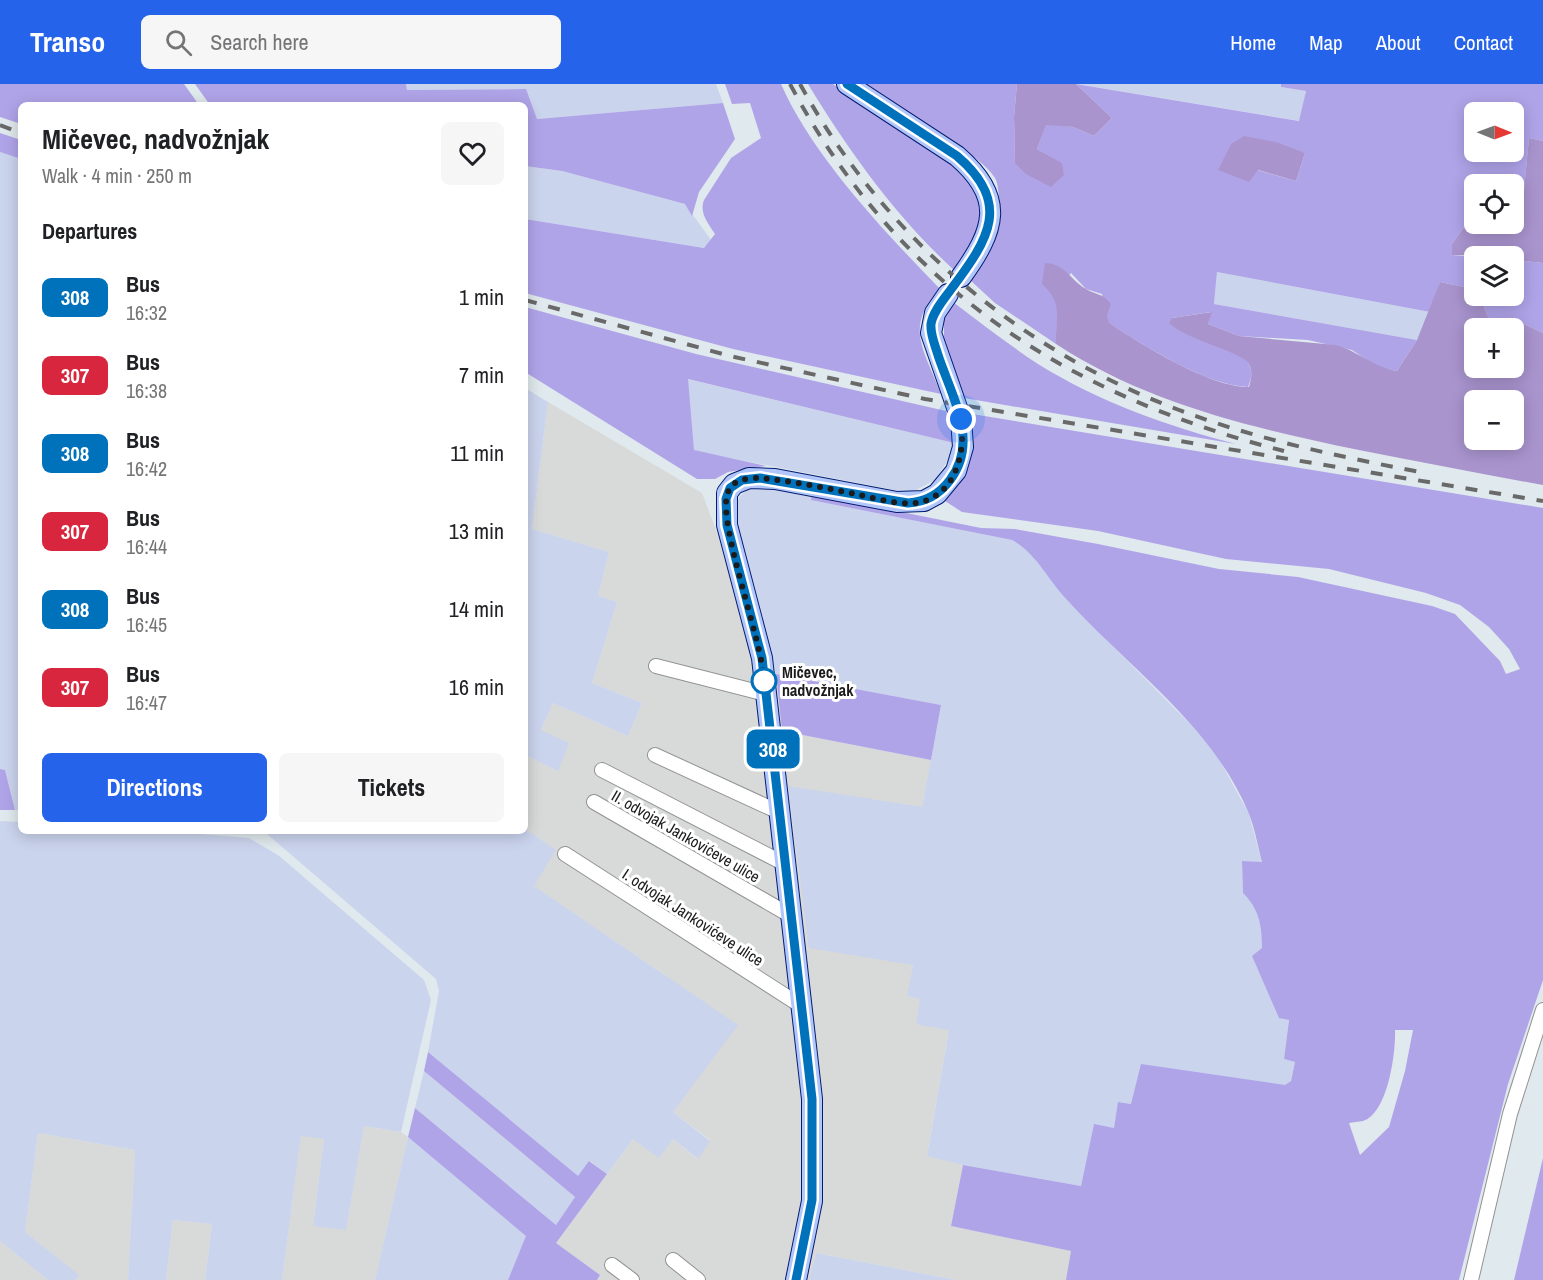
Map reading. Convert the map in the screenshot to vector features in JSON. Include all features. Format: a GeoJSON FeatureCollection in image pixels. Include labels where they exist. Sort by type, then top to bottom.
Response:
{"type":"FeatureCollection","features":[{"type":"Feature","properties":{"kind":"main road"},"geometry":{"type":"LineString","coordinates":[[847,84],[957,156],[971,168],[982,183],[990,206],[990,226],[981,249],[961,277]]}},
{"type":"Feature","properties":{"kind":"main road"},"geometry":{"type":"LineString","coordinates":[[796,1280],[812,1200],[812,1099],[762,658],[727,525],[726,499],[734,484],[742,480],[760,478],[897,502],[924,501],[944,487],[960,464],[963,447],[961,419],[931,333],[935,313],[948,294]]}},
{"type":"Feature","properties":{"kind":"street"},"geometry":{"type":"LineString","coordinates":[[656,666],[766,694]]}},
{"type":"Feature","properties":{"kind":"street"},"geometry":{"type":"LineString","coordinates":[[655,755],[781,813]]}},
{"type":"Feature","properties":{"kind":"street"},"geometry":{"type":"LineString","coordinates":[[602,770],[787,865]]}},
{"type":"Feature","properties":{"kind":"street","name":"II. odvojak Jankovićeve ulice"},"geometry":{"type":"LineString","coordinates":[[594,802],[793,917]]}},
{"type":"Feature","properties":{"kind":"street","name":"I. odvojak Jankovićeve ulice"},"geometry":{"type":"LineString","coordinates":[[565,854],[803,1007]]}},
{"type":"Feature","properties":{"kind":"street"},"geometry":{"type":"LineString","coordinates":[[1471,1280],[1510,1114],[1543,1010]]}},
{"type":"Feature","properties":{"kind":"street"},"geometry":{"type":"LineString","coordinates":[[673,1260],[698,1280]]}},
{"type":"Feature","properties":{"kind":"street"},"geometry":{"type":"LineString","coordinates":[[612,1265],[632,1280]]}},
{"type":"Feature","properties":{"kind":"shaded area"},"geometry":{"type":"Polygon","coordinates":[[[0,84],[184,84],[197,102],[18,102],[18,123],[0,117],[0,84]]]}},
{"type":"Feature","properties":{"kind":"shaded area"},"geometry":{"type":"Polygon","coordinates":[[[195,84],[406,84],[407,90],[526,89],[537,119],[723,103],[735,139],[699,192],[692,216],[685,204],[562,171],[528,166],[528,102],[208,102],[195,84]]]}},
{"type":"Feature","properties":{"kind":"shaded area"},"geometry":{"type":"Polygon","coordinates":[[[406,84],[716,84],[723,103],[537,119],[525,89],[407,90],[406,84]]]}},
{"type":"Feature","properties":{"kind":"shaded area"},"geometry":{"type":"Polygon","coordinates":[[[725,84],[781,84],[812,139],[831,166],[896,243],[940,289],[922,315],[920,328],[924,352],[941,394],[733,349],[528,294],[528,219],[704,248],[715,234],[703,214],[704,200],[731,158],[761,138],[750,103],[732,104],[725,84]]]}},
{"type":"Feature","properties":{"kind":"shaded area"},"geometry":{"type":"Polygon","coordinates":[[[808,84],[833,84],[858,103],[919,140],[963,171],[978,194],[982,224],[956,272],[913,229],[875,183],[840,135],[808,84]]]}},
{"type":"Feature","properties":{"kind":"shaded area"},"geometry":{"type":"Polygon","coordinates":[[[859,84],[1017,84],[1014,117],[1015,163],[1061,163],[1037,149],[1046,124],[1073,127],[1094,136],[1112,118],[1076,84],[1299,121],[1306,91],[1281,87],[1281,84],[1543,84],[1543,141],[1529,138],[1524,190],[1524,174],[1464,174],[1464,227],[1452,244],[1452,255],[1464,256],[1464,287],[1440,282],[1430,312],[1217,272],[1214,304],[1417,340],[1397,371],[1378,367],[1352,350],[1308,340],[1239,336],[1208,324],[1211,312],[1172,318],[1225,346],[1244,359],[1251,370],[1248,387],[1214,380],[1195,372],[1157,353],[1108,323],[1102,294],[1086,289],[1071,273],[1054,294],[1058,303],[1056,344],[995,303],[970,280],[990,251],[997,231],[1000,209],[995,178],[972,155],[859,84]],[[1305,153],[1257,170],[1296,181],[1305,153]]]}},
{"type":"Feature","properties":{"kind":"shaded area"},"geometry":{"type":"Polygon","coordinates":[[[1017,84],[1076,84],[1112,118],[1094,136],[1073,127],[1046,125],[1037,149],[1062,163],[1064,175],[1051,187],[1026,174],[1015,163],[1014,117],[1017,84]]]}},
{"type":"Feature","properties":{"kind":"shaded area"},"geometry":{"type":"Polygon","coordinates":[[[1077,84],[1281,84],[1281,87],[1306,91],[1300,121],[1077,84]]]}},
{"type":"Feature","properties":{"kind":"shaded area"},"geometry":{"type":"Polygon","coordinates":[[[0,133],[18,139],[18,158],[0,152],[0,133]]]}},
{"type":"Feature","properties":{"kind":"shaded area"},"geometry":{"type":"Polygon","coordinates":[[[1244,136],[1276,142],[1305,153],[1296,181],[1258,170],[1249,182],[1218,170],[1231,144],[1244,136]]]}},
{"type":"Feature","properties":{"kind":"shaded area"},"geometry":{"type":"Polygon","coordinates":[[[1529,138],[1543,141],[1543,263],[1524,261],[1524,246],[1464,246],[1464,255],[1452,255],[1452,244],[1464,227],[1464,234],[1524,234],[1524,189],[1529,138]]]}},
{"type":"Feature","properties":{"kind":"shaded area"},"geometry":{"type":"Polygon","coordinates":[[[0,152],[18,158],[18,810],[15,810],[5,770],[0,769],[0,152]]]}},
{"type":"Feature","properties":{"kind":"shaded area"},"geometry":{"type":"Polygon","coordinates":[[[528,166],[562,171],[685,204],[711,240],[704,248],[528,219],[528,166]]]}},
{"type":"Feature","properties":{"kind":"shaded area"},"geometry":{"type":"Polygon","coordinates":[[[1524,261],[1543,263],[1543,333],[1524,324],[1524,318],[1489,318],[1484,307],[1524,306],[1524,261]]]}},
{"type":"Feature","properties":{"kind":"shaded area"},"geometry":{"type":"Polygon","coordinates":[[[1045,263],[1058,266],[1081,285],[1108,300],[1111,304],[1107,315],[1109,323],[1157,353],[1196,373],[1233,385],[1249,387],[1251,370],[1244,359],[1188,335],[1169,323],[1172,318],[1212,312],[1208,324],[1239,336],[1336,345],[1380,366],[1397,371],[1417,340],[1440,282],[1464,287],[1464,306],[1484,306],[1489,318],[1464,318],[1464,378],[1524,378],[1524,324],[1543,333],[1543,485],[1280,433],[1164,398],[1091,365],[1056,344],[1057,311],[1049,291],[1042,284],[1045,263]]]}},
{"type":"Feature","properties":{"kind":"shaded area"},"geometry":{"type":"Polygon","coordinates":[[[1217,272],[1430,312],[1417,340],[1214,304],[1217,272]]]}},
{"type":"Feature","properties":{"kind":"shaded area"},"geometry":{"type":"Polygon","coordinates":[[[953,302],[1006,342],[1061,378],[1134,412],[1236,444],[964,398],[944,344],[944,317],[953,302]]]}},
{"type":"Feature","properties":{"kind":"shaded area"},"geometry":{"type":"Polygon","coordinates":[[[528,308],[696,354],[946,411],[954,443],[688,379],[694,450],[766,466],[728,472],[715,479],[697,479],[528,374],[528,308]]]}},
{"type":"Feature","properties":{"kind":"shaded area"},"geometry":{"type":"Polygon","coordinates":[[[687,379],[954,443],[952,454],[935,480],[914,491],[904,492],[694,451],[687,379]]]}},
{"type":"Feature","properties":{"kind":"shaded area"},"geometry":{"type":"Polygon","coordinates":[[[528,390],[548,402],[532,529],[609,552],[598,596],[617,602],[592,683],[642,703],[628,736],[553,703],[541,730],[569,743],[558,771],[528,756],[528,390]]]}},
{"type":"Feature","properties":{"kind":"shaded area"},"geometry":{"type":"Polygon","coordinates":[[[548,402],[702,493],[718,535],[735,532],[776,674],[782,731],[931,760],[922,807],[913,965],[908,996],[920,999],[949,1029],[927,1155],[963,1165],[951,1226],[1072,1251],[1066,1280],[956,1280],[816,1253],[809,1280],[597,1280],[600,1275],[556,1243],[633,1139],[673,1139],[697,1159],[710,1140],[673,1112],[678,1105],[668,977],[533,886],[555,850],[528,831],[528,756],[558,771],[541,730],[553,703],[628,736],[642,703],[592,683],[617,602],[598,596],[609,552],[532,529],[548,402]]]}},
{"type":"Feature","properties":{"kind":"shaded area"},"geometry":{"type":"Polygon","coordinates":[[[966,413],[1543,508],[1543,980],[1508,1084],[1459,1280],[1066,1280],[1071,1251],[951,1226],[963,1165],[1081,1186],[1094,1124],[1114,1128],[1118,1102],[1131,1104],[1141,1064],[1285,1085],[1291,1081],[1295,1062],[1284,1059],[1289,1020],[1279,1018],[1252,956],[1262,948],[1259,918],[1253,905],[1243,893],[1242,861],[1262,862],[1249,814],[1233,782],[1214,753],[1168,700],[1067,600],[1035,559],[1020,545],[1012,540],[811,500],[812,494],[981,528],[1015,529],[1219,569],[1298,577],[1432,606],[1455,614],[1500,661],[1506,674],[1520,669],[1509,649],[1489,627],[1460,605],[1426,593],[1329,569],[1226,559],[1098,531],[962,512],[945,501],[961,478],[969,460],[966,413]],[[1395,1030],[1389,1081],[1379,1106],[1372,1116],[1363,1121],[1349,1123],[1360,1155],[1389,1127],[1405,1071],[1413,1030],[1395,1030]]]}},
{"type":"Feature","properties":{"kind":"shaded area"},"geometry":{"type":"Polygon","coordinates":[[[758,487],[812,494],[812,500],[1012,540],[1027,548],[1066,599],[1193,727],[1219,759],[1249,814],[1262,863],[1242,861],[1243,893],[1256,906],[1262,929],[1262,948],[1289,1019],[1284,1059],[1295,1062],[1291,1081],[1286,1085],[1131,1104],[1119,1102],[1114,1128],[1094,1125],[1081,1186],[963,1165],[927,1156],[949,1030],[916,1024],[920,999],[907,996],[913,965],[809,948],[788,786],[922,807],[941,705],[776,674],[735,532],[735,507],[740,496],[748,489],[758,487]]]}},
{"type":"Feature","properties":{"kind":"shaded area"},"geometry":{"type":"Polygon","coordinates":[[[776,674],[941,705],[931,760],[782,731],[776,674]]]}},
{"type":"Feature","properties":{"kind":"shaded area"},"geometry":{"type":"Polygon","coordinates":[[[0,769],[5,770],[15,810],[0,810],[0,769]]]}},
{"type":"Feature","properties":{"kind":"shaded area"},"geometry":{"type":"Polygon","coordinates":[[[0,821],[18,822],[18,834],[200,834],[249,838],[278,855],[424,980],[431,1000],[401,1132],[364,1126],[346,1230],[313,1226],[324,1139],[301,1136],[282,1280],[205,1280],[212,1224],[173,1220],[166,1280],[128,1280],[135,1150],[38,1133],[25,1232],[79,1275],[75,1280],[48,1280],[0,1241],[0,821]]]}},
{"type":"Feature","properties":{"kind":"shaded area"},"geometry":{"type":"Polygon","coordinates":[[[528,831],[556,850],[534,886],[738,1025],[673,1112],[710,1141],[698,1159],[673,1139],[659,1158],[633,1139],[607,1174],[590,1161],[578,1177],[428,1052],[439,991],[436,979],[267,834],[528,834],[528,831]]]}},
{"type":"Feature","properties":{"kind":"shaded area"},"geometry":{"type":"Polygon","coordinates":[[[428,1052],[578,1176],[589,1161],[607,1174],[556,1243],[600,1275],[597,1280],[508,1280],[526,1236],[408,1137],[415,1108],[556,1225],[575,1197],[424,1071],[428,1052]]]}},
{"type":"Feature","properties":{"kind":"shaded area"},"geometry":{"type":"Polygon","coordinates":[[[424,1071],[575,1197],[556,1225],[415,1108],[424,1071]]]}},
{"type":"Feature","properties":{"kind":"shaded area"},"geometry":{"type":"Polygon","coordinates":[[[364,1126],[401,1132],[408,1137],[375,1280],[282,1280],[301,1135],[324,1139],[313,1225],[346,1229],[364,1126]]]}},
{"type":"Feature","properties":{"kind":"shaded area"},"geometry":{"type":"Polygon","coordinates":[[[38,1133],[135,1150],[128,1280],[75,1280],[78,1275],[25,1232],[38,1133]]]}},
{"type":"Feature","properties":{"kind":"shaded area"},"geometry":{"type":"Polygon","coordinates":[[[408,1137],[527,1236],[508,1280],[375,1280],[408,1137]]]}},
{"type":"Feature","properties":{"kind":"shaded area"},"geometry":{"type":"Polygon","coordinates":[[[1543,1158],[1543,1280],[1514,1280],[1543,1158]]]}},
{"type":"Feature","properties":{"kind":"shaded area"},"geometry":{"type":"Polygon","coordinates":[[[173,1220],[212,1224],[205,1280],[166,1280],[173,1220]]]}},
{"type":"Feature","properties":{"kind":"shaded area"},"geometry":{"type":"Polygon","coordinates":[[[0,1241],[48,1280],[0,1280],[0,1241]]]}},
{"type":"Feature","properties":{"kind":"shaded area"},"geometry":{"type":"Polygon","coordinates":[[[816,1253],[956,1280],[809,1280],[816,1253]]]}},
{"type":"Feature","properties":{"kind":"railway"},"geometry":{"type":"LineString","coordinates":[[790,84],[833,156],[882,219],[936,275],[995,323],[1060,364],[1130,399],[1204,427],[1284,451]]}},
{"type":"Feature","properties":{"kind":"railway"},"geometry":{"type":"LineString","coordinates":[[800,84],[834,139],[872,191],[914,238],[960,282],[1010,320],[1063,355],[1120,385],[1209,421],[1300,447],[1425,473]]}},
{"type":"Feature","properties":{"kind":"railway"},"geometry":{"type":"LineString","coordinates":[[0,125],[18,132]]}},
{"type":"Feature","properties":{"kind":"railway"},"geometry":{"type":"LineString","coordinates":[[528,301],[730,356],[925,399],[1543,501]]}},
{"type":"Feature","properties":{"kind":"bus line","name":"308"},"geometry":{"type":"LineString","coordinates":[[796,1280],[812,1200],[812,1099],[762,658],[727,525],[727,493],[734,484],[742,480],[760,478],[908,503],[931,498],[944,487],[960,464],[964,437],[961,419],[934,344],[931,323],[935,313],[981,249],[987,236],[991,217],[987,194],[971,168],[957,156],[847,84]]}},
{"type":"Feature","properties":{"kind":"place","name":"Mičevec, nadvožnjak"},"geometry":{"type":"Point","coordinates":[764,681]}},
{"type":"Feature","properties":{"kind":"route"},"geometry":{"type":"LineString","coordinates":[[764,681],[762,658],[727,525],[726,499],[730,488],[749,478],[775,479],[897,502],[924,501],[944,487],[960,464],[964,437],[961,419]]}}]}
